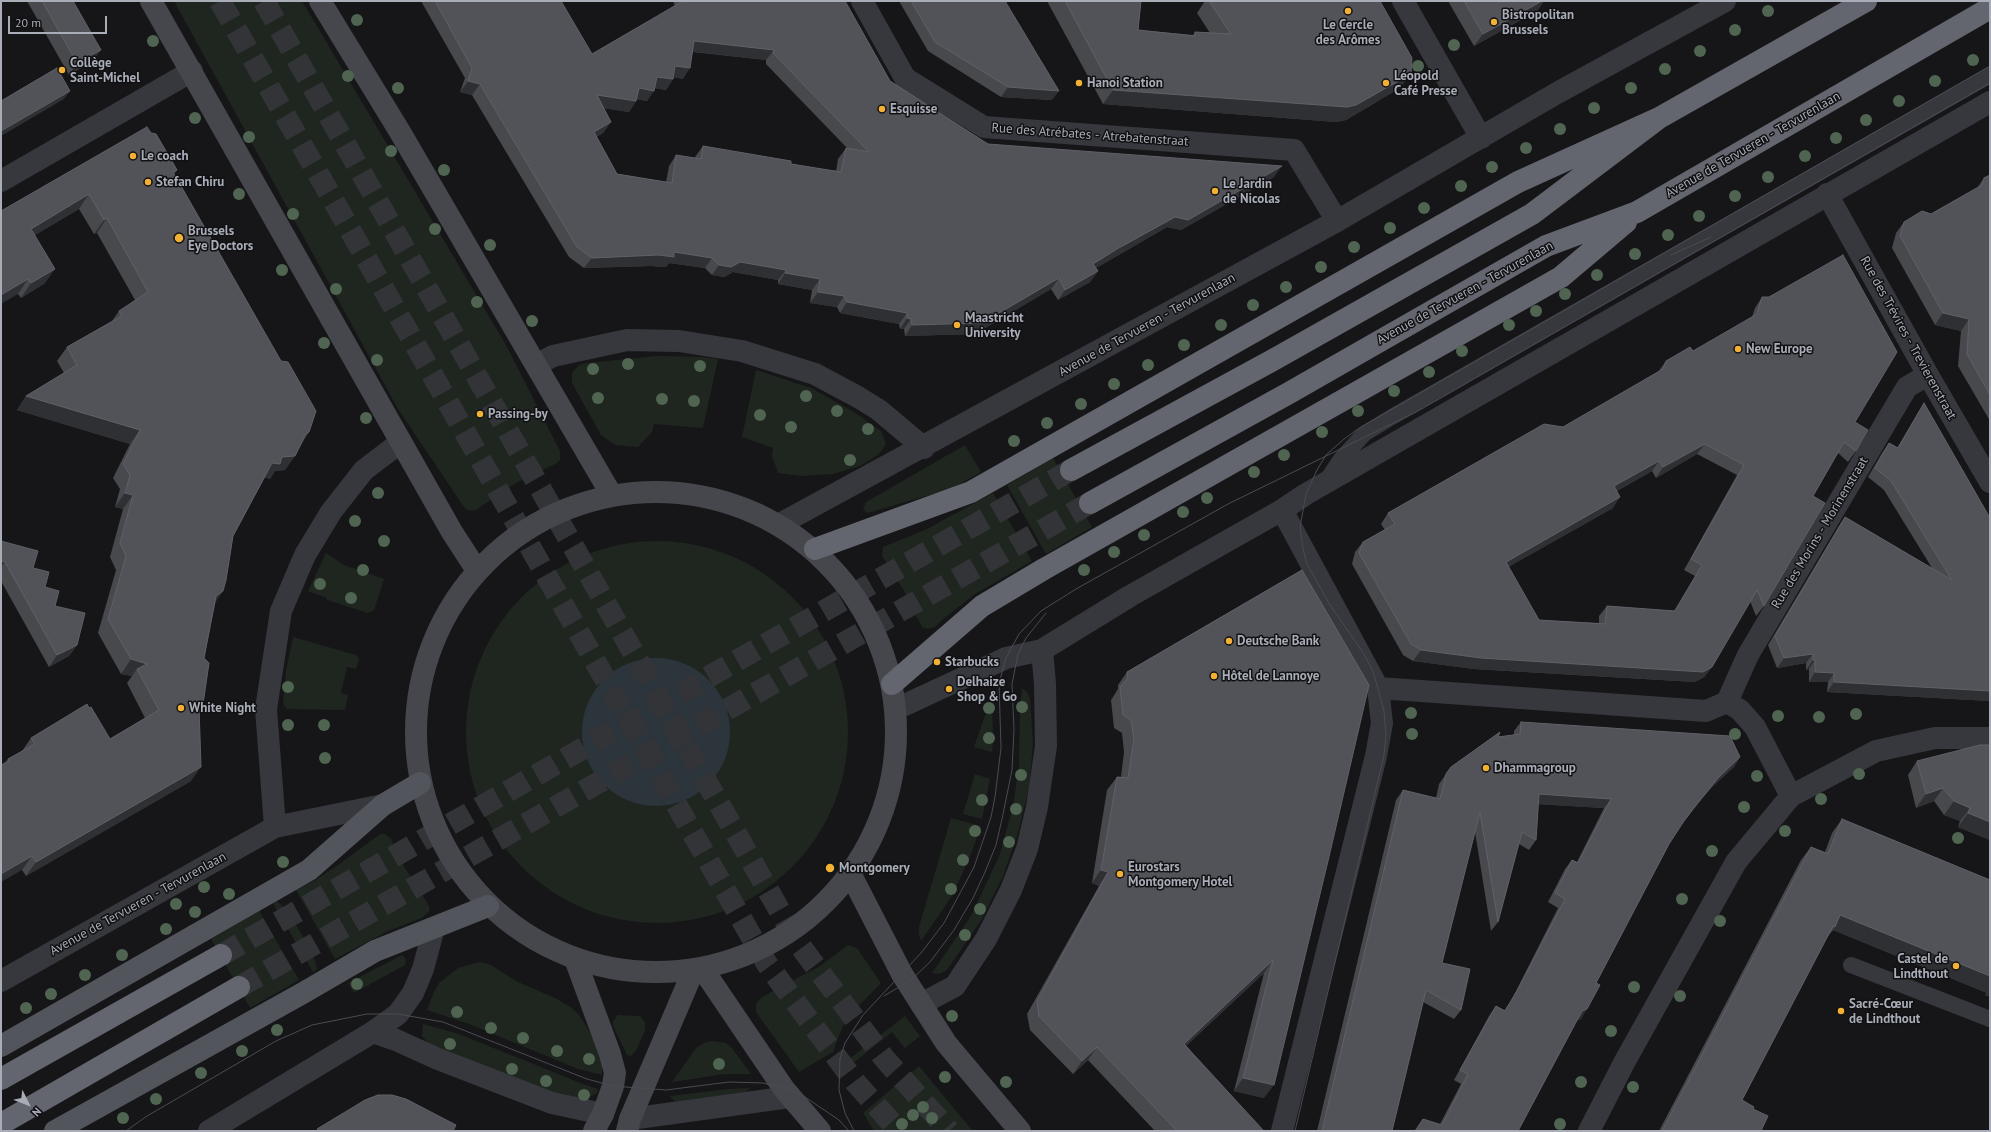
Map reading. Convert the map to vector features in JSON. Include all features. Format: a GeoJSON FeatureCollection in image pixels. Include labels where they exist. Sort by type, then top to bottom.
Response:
{"type":"FeatureCollection","features":[{"type":"Feature","properties":{"kind":"highway"},"geometry":{"type":"LineString","coordinates":[[815,549],[972,492],[1518,182],[1659,118],[1866,1]]}},
{"type":"Feature","properties":{"kind":"highway","name":"Avenue de Tervueren - Tervurenlaan"},"geometry":{"type":"LineString","coordinates":[[1090,503],[1289,393],[1546,246],[1637,212],[1990,8]]}},
{"type":"Feature","properties":{"kind":"highway"},"geometry":{"type":"LineString","coordinates":[[1071,470],[1273,360],[1532,214],[1659,118]]}},
{"type":"Feature","properties":{"kind":"highway"},"geometry":{"type":"LineString","coordinates":[[892,684],[982,606],[1044,569],[1561,277],[1637,212]]}},
{"type":"Feature","properties":{"kind":"highway"},"geometry":{"type":"LineString","coordinates":[[1,1079],[221,955]]}},
{"type":"Feature","properties":{"kind":"highway"},"geometry":{"type":"LineString","coordinates":[[1,1124],[239,987]]}},
{"type":"Feature","properties":{"kind":"main road"},"geometry":{"type":"LineString","coordinates":[[151,1],[452,532],[476,569]]}},
{"type":"Feature","properties":{"kind":"main road"},"geometry":{"type":"LineString","coordinates":[[320,1],[400,132],[611,494]]}},
{"type":"Feature","properties":{"kind":"main road"},"geometry":{"type":"LineString","coordinates":[[694,493],[735,503],[780,524],[815,549],[837,572],[864,608],[892,684],[896,709],[896,748],[883,812],[851,875],[825,904],[788,934],[746,956],[676,972],[643,973],[574,960],[536,942],[488,906],[456,868],[436,831],[420,783],[415,740],[419,688],[436,631],[476,569],[510,539],[562,509],[611,494],[694,493]]}},
{"type":"Feature","properties":{"kind":"main road"},"geometry":{"type":"LineString","coordinates":[[1,1046],[308,870],[383,805],[420,783]]}},
{"type":"Feature","properties":{"kind":"main road"},"geometry":{"type":"LineString","coordinates":[[851,875],[902,974],[946,1043],[1020,1131]]}},
{"type":"Feature","properties":{"kind":"main road"},"geometry":{"type":"LineString","coordinates":[[55,1131],[375,951],[488,906]]}},
{"type":"Feature","properties":{"kind":"main road"},"geometry":{"type":"LineString","coordinates":[[574,960],[610,1054],[615,1073],[613,1086],[598,1123]]}},
{"type":"Feature","properties":{"kind":"main road"},"geometry":{"type":"LineString","coordinates":[[698,968],[790,1097],[820,1131]]}},
{"type":"Feature","properties":{"kind":"main road"},"geometry":{"type":"LineString","coordinates":[[629,1125],[698,968]]}},
{"type":"Feature","properties":{"kind":"street","name":"Rue des Atrébates - Atrebatenstraat"},"geometry":{"type":"LineString","coordinates":[[862,1],[905,78],[984,127],[1294,150],[1337,221]]}},
{"type":"Feature","properties":{"kind":"street"},"geometry":{"type":"LineString","coordinates":[[1403,1],[1482,138]]}},
{"type":"Feature","properties":{"kind":"street","name":"Avenue de Tervueren - Tervurenlaan"},"geometry":{"type":"LineString","coordinates":[[780,524],[924,448],[1337,221],[1638,47],[1718,3]]}},
{"type":"Feature","properties":{"kind":"street"},"geometry":{"type":"LineString","coordinates":[[1,181],[192,71]]}},
{"type":"Feature","properties":{"kind":"street"},"geometry":{"type":"LineString","coordinates":[[896,709],[1006,658],[1042,650],[1130,596],[1282,510],[1325,483],[1827,194],[1990,102]]}},
{"type":"Feature","properties":{"kind":"street","name":"Rue des Trévires - Trevierenstraat"},"geometry":{"type":"LineString","coordinates":[[1827,194],[1928,375],[1990,482]]}},
{"type":"Feature","properties":{"kind":"street"},"geometry":{"type":"LineString","coordinates":[[536,365],[553,356],[627,340],[678,341],[742,351],[821,377],[879,410],[924,448]]}},
{"type":"Feature","properties":{"kind":"street","name":"Rue des Morins - Morinenstraat"},"geometry":{"type":"LineString","coordinates":[[1727,702],[1748,655],[1907,387],[1928,375]]}},
{"type":"Feature","properties":{"kind":"street"},"geometry":{"type":"LineString","coordinates":[[275,827],[266,709],[281,611],[305,555],[331,512],[364,470],[402,442]]}},
{"type":"Feature","properties":{"kind":"street"},"geometry":{"type":"LineString","coordinates":[[1282,510],[1378,688],[1382,723],[1376,756],[1282,1131]]}},
{"type":"Feature","properties":{"kind":"street"},"geometry":{"type":"LineString","coordinates":[[921,1004],[955,986],[986,939],[1011,890],[1027,849],[1037,807],[1046,746],[1045,684],[1042,650]]}},
{"type":"Feature","properties":{"kind":"street"},"geometry":{"type":"LineString","coordinates":[[1378,688],[1706,711],[1727,702],[1740,710],[1755,727],[1791,796]]}},
{"type":"Feature","properties":{"kind":"street"},"geometry":{"type":"LineString","coordinates":[[1589,1131],[1625,1061],[1736,862],[1791,796],[1876,751],[1935,738],[1990,738]]}},
{"type":"Feature","properties":{"kind":"street","name":"Avenue de Tervueren - Tervurenlaan"},"geometry":{"type":"LineString","coordinates":[[1,981],[275,827],[383,805]]}},
{"type":"Feature","properties":{"kind":"street"},"geometry":{"type":"LineString","coordinates":[[209,1131],[373,1032],[398,1014],[413,993],[423,969],[434,928]]}},
{"type":"Feature","properties":{"kind":"street"},"geometry":{"type":"LineString","coordinates":[[373,1032],[552,1103],[598,1123]]}},
{"type":"Feature","properties":{"kind":"street"},"geometry":{"type":"LineString","coordinates":[[629,1125],[790,1097]]}},
{"type":"Feature","properties":{"kind":"lane"},"geometry":{"type":"LineString","coordinates":[[1325,483],[1340,460],[1364,434],[1390,418],[1990,75]]}},
{"type":"Feature","properties":{"kind":"lane"},"geometry":{"type":"LineString","coordinates":[[1851,965],[1990,1019]]}},
{"type":"Feature","properties":{"kind":"shaded area"},"geometry":{"type":"Polygon","coordinates":[[[174,1],[302,1],[506,345],[560,451],[560,460],[557,463],[514,484],[476,510],[467,510],[464,507],[398,409],[174,1]]]}},
{"type":"Feature","properties":{"kind":"shaded area"},"geometry":{"type":"Polygon","coordinates":[[[657,356],[704,357],[718,359],[703,428],[654,424],[652,432],[638,447],[615,445],[601,435],[572,383],[572,373],[579,365],[586,363],[657,356]]]}},
{"type":"Feature","properties":{"kind":"shaded area"},"geometry":{"type":"Polygon","coordinates":[[[756,370],[811,388],[854,412],[881,431],[886,443],[883,449],[878,455],[860,466],[833,474],[801,476],[778,473],[772,456],[773,448],[742,437],[756,370]]]}},
{"type":"Feature","properties":{"kind":"shaded area"},"geometry":{"type":"Polygon","coordinates":[[[965,445],[981,472],[953,488],[868,513],[863,510],[866,502],[965,445]]]}},
{"type":"Feature","properties":{"kind":"shaded area"},"geometry":{"type":"Polygon","coordinates":[[[1053,458],[1092,527],[1046,554],[1007,485],[1053,458]]]}},
{"type":"Feature","properties":{"kind":"shaded area"},"geometry":{"type":"Polygon","coordinates":[[[993,493],[1032,561],[975,594],[935,627],[927,629],[922,627],[903,589],[882,556],[883,547],[927,529],[993,493]]]}},
{"type":"Feature","properties":{"kind":"shaded area"},"geometry":{"type":"Polygon","coordinates":[[[657,541],[694,544],[730,555],[763,573],[792,597],[816,626],[834,659],[845,695],[848,732],[845,769],[834,805],[816,838],[792,867],[763,891],[730,909],[694,920],[657,923],[620,920],[584,909],[551,891],[522,867],[498,838],[480,805],[469,769],[466,732],[469,695],[480,659],[498,626],[522,597],[551,573],[584,555],[620,544],[657,541]]]}},
{"type":"Feature","properties":{"kind":"shaded area"},"geometry":{"type":"Polygon","coordinates":[[[326,553],[344,565],[384,579],[374,610],[368,613],[327,600],[327,598],[308,591],[326,553]]]}},
{"type":"Feature","properties":{"kind":"shaded area"},"geometry":{"type":"Polygon","coordinates":[[[293,637],[356,655],[359,659],[356,669],[347,667],[341,693],[348,695],[345,710],[287,709],[283,704],[286,671],[293,637]]]}},
{"type":"Feature","properties":{"kind":"shaded area"},"geometry":{"type":"Polygon","coordinates":[[[656,658],[670,660],[691,667],[703,675],[713,685],[724,704],[730,732],[728,746],[721,767],[713,779],[703,789],[684,800],[656,806],[642,804],[621,797],[609,789],[599,779],[588,760],[582,732],[584,718],[591,697],[599,685],[609,675],[628,664],[656,658]]]}},
{"type":"Feature","properties":{"kind":"shaded area"},"geometry":{"type":"Polygon","coordinates":[[[1022,688],[1027,692],[1030,699],[1033,743],[1029,788],[1018,833],[1003,876],[982,919],[947,970],[940,974],[932,973],[971,916],[1000,854],[1013,806],[1019,765],[1020,707],[1022,688]]]}},
{"type":"Feature","properties":{"kind":"shaded area"},"geometry":{"type":"Polygon","coordinates":[[[992,696],[993,741],[992,752],[974,747],[992,696]]]}},
{"type":"Feature","properties":{"kind":"shaded area"},"geometry":{"type":"Polygon","coordinates":[[[975,774],[990,779],[982,819],[963,814],[975,774]]]}},
{"type":"Feature","properties":{"kind":"shaded area"},"geometry":{"type":"Polygon","coordinates":[[[951,818],[981,826],[969,859],[952,896],[921,941],[919,927],[951,818]]]}},
{"type":"Feature","properties":{"kind":"shaded area"},"geometry":{"type":"Polygon","coordinates":[[[380,834],[385,834],[391,839],[400,860],[428,904],[430,910],[422,918],[388,931],[335,959],[296,890],[314,881],[341,863],[380,834]]]}},
{"type":"Feature","properties":{"kind":"shaded area"},"geometry":{"type":"Polygon","coordinates":[[[277,901],[288,911],[313,954],[317,969],[313,972],[273,903],[277,901]]]}},
{"type":"Feature","properties":{"kind":"shaded area"},"geometry":{"type":"Polygon","coordinates":[[[259,911],[299,980],[250,1008],[211,939],[259,911]]]}},
{"type":"Feature","properties":{"kind":"shaded area"},"geometry":{"type":"Polygon","coordinates":[[[848,945],[857,948],[881,983],[853,1012],[842,1028],[833,1052],[799,1072],[756,1012],[756,1004],[762,997],[820,966],[848,945]]]}},
{"type":"Feature","properties":{"kind":"shaded area"},"geometry":{"type":"Polygon","coordinates":[[[402,955],[406,959],[405,965],[354,993],[348,983],[402,955]]]}},
{"type":"Feature","properties":{"kind":"shaded area"},"geometry":{"type":"Polygon","coordinates":[[[480,962],[491,965],[516,981],[555,998],[572,1008],[580,1016],[593,1037],[602,1062],[602,1075],[578,1069],[469,1024],[427,1010],[439,983],[458,968],[480,962]]]}},
{"type":"Feature","properties":{"kind":"shaded area"},"geometry":{"type":"Polygon","coordinates":[[[618,1015],[640,1016],[645,1022],[645,1030],[636,1051],[631,1056],[627,1055],[613,1026],[613,1021],[618,1015]]]}},
{"type":"Feature","properties":{"kind":"shaded area"},"geometry":{"type":"Polygon","coordinates":[[[905,1016],[920,1036],[905,1048],[892,1032],[851,1065],[848,1065],[849,1059],[905,1016]]]}},
{"type":"Feature","properties":{"kind":"shaded area"},"geometry":{"type":"Polygon","coordinates":[[[423,1024],[459,1034],[598,1089],[597,1093],[588,1098],[576,1100],[509,1076],[429,1044],[422,1036],[423,1024]]]}},
{"type":"Feature","properties":{"kind":"shaded area"},"geometry":{"type":"Polygon","coordinates":[[[712,1041],[726,1043],[732,1048],[751,1074],[725,1074],[672,1082],[696,1048],[706,1042],[712,1041]]]}},
{"type":"Feature","properties":{"kind":"shaded area"},"geometry":{"type":"Polygon","coordinates":[[[919,1066],[973,1131],[874,1131],[863,1113],[919,1066]]]}},
{"type":"Feature","properties":{"kind":"shaded area"},"geometry":{"type":"Polygon","coordinates":[[[750,1088],[746,1092],[675,1102],[670,1096],[729,1089],[750,1088]]]}},
{"type":"Feature","properties":{"kind":"building"},"geometry":{"type":"Polygon","coordinates":[[[42,1],[73,1],[101,50],[77,63],[42,1]]]}},
{"type":"Feature","properties":{"kind":"building"},"geometry":{"type":"Polygon","coordinates":[[[435,1],[561,1],[592,54],[683,1],[845,1],[890,81],[988,144],[1282,166],[1188,220],[1175,217],[1117,249],[1093,264],[1098,271],[1065,290],[1059,278],[982,323],[912,325],[911,319],[907,318],[907,313],[847,302],[844,296],[818,292],[820,279],[785,273],[786,270],[740,262],[731,267],[719,265],[712,258],[674,252],[674,257],[659,255],[592,258],[577,247],[480,84],[468,81],[472,68],[435,1]],[[694,41],[690,68],[675,66],[673,79],[657,77],[654,91],[639,88],[636,101],[597,95],[611,122],[594,132],[617,174],[672,183],[676,155],[701,159],[703,146],[791,161],[791,164],[841,172],[846,148],[869,152],[773,53],[774,50],[694,41]]]}},
{"type":"Feature","properties":{"kind":"building"},"geometry":{"type":"Polygon","coordinates":[[[911,1],[1005,1],[1059,91],[1008,87],[935,42],[911,1]]]}},
{"type":"Feature","properties":{"kind":"building"},"geometry":{"type":"Polygon","coordinates":[[[1065,1],[1141,1],[1138,30],[1195,36],[1195,32],[1231,34],[1209,1],[1380,1],[1412,58],[1411,74],[1356,105],[1347,107],[1113,90],[1065,1]]]}},
{"type":"Feature","properties":{"kind":"building"},"geometry":{"type":"Polygon","coordinates":[[[1464,1],[1542,1],[1483,34],[1464,1]]]}},
{"type":"Feature","properties":{"kind":"building"},"geometry":{"type":"Polygon","coordinates":[[[57,68],[70,91],[1,131],[1,101],[57,68]]]}},
{"type":"Feature","properties":{"kind":"building"},"geometry":{"type":"Polygon","coordinates":[[[147,127],[151,133],[156,134],[169,156],[177,170],[173,172],[281,361],[288,362],[316,411],[309,432],[306,434],[295,456],[282,457],[280,464],[272,463],[233,536],[226,580],[223,591],[216,596],[204,658],[209,663],[203,704],[199,707],[201,767],[36,862],[32,856],[1,874],[1,765],[9,761],[8,759],[35,744],[31,738],[87,704],[89,708],[91,707],[110,739],[159,710],[137,669],[147,664],[131,659],[108,619],[126,556],[120,543],[133,495],[125,493],[130,475],[123,464],[140,430],[26,396],[77,365],[67,347],[122,316],[119,311],[148,292],[107,218],[104,220],[89,194],[31,229],[55,269],[31,283],[28,279],[1,295],[1,211],[147,127]]]}},
{"type":"Feature","properties":{"kind":"building"},"geometry":{"type":"Polygon","coordinates":[[[1990,175],[1990,395],[1967,354],[1969,319],[1943,313],[1900,236],[1904,222],[1922,211],[1931,214],[1982,185],[1984,178],[1990,175]]]}},
{"type":"Feature","properties":{"kind":"building"},"geometry":{"type":"Polygon","coordinates":[[[1843,255],[1897,352],[1855,422],[1868,430],[1856,451],[1844,442],[1813,496],[1825,503],[1764,606],[1757,590],[1712,667],[1703,672],[1481,658],[1421,650],[1411,644],[1359,553],[1363,542],[1395,524],[1388,513],[1544,424],[1563,427],[1663,369],[1666,361],[1690,347],[1693,351],[1757,314],[1762,297],[1769,297],[1843,255]],[[1705,444],[1663,467],[1659,461],[1614,486],[1620,497],[1506,562],[1539,620],[1605,624],[1607,606],[1675,611],[1702,565],[1691,559],[1744,465],[1705,444]]]}},
{"type":"Feature","properties":{"kind":"building"},"geometry":{"type":"Polygon","coordinates":[[[1924,403],[1990,518],[1990,691],[1834,682],[1834,673],[1815,672],[1815,660],[1813,660],[1813,654],[1784,658],[1775,636],[1845,517],[1952,580],[1891,481],[1875,468],[1889,443],[1898,448],[1924,403]]]}},
{"type":"Feature","properties":{"kind":"building"},"geometry":{"type":"Polygon","coordinates":[[[1,541],[38,551],[33,568],[49,572],[45,587],[59,591],[55,606],[85,613],[77,645],[57,655],[5,562],[1,561],[1,541]]]}},
{"type":"Feature","properties":{"kind":"building"},"geometry":{"type":"Polygon","coordinates":[[[1302,570],[1369,685],[1274,1085],[1243,1078],[1273,960],[1184,1044],[1263,1130],[1177,1131],[1097,1047],[1082,1061],[1039,1016],[1037,1001],[1108,872],[1101,870],[1117,777],[1128,778],[1134,739],[1131,720],[1123,715],[1120,687],[1128,678],[1127,672],[1302,570]]]}},
{"type":"Feature","properties":{"kind":"building"},"geometry":{"type":"Polygon","coordinates":[[[1521,722],[1730,736],[1740,757],[1718,778],[1684,821],[1669,844],[1596,983],[1600,985],[1587,1009],[1582,1011],[1518,1131],[1415,1131],[1423,1119],[1442,1125],[1468,1074],[1460,1070],[1496,1006],[1505,1011],[1518,989],[1565,899],[1555,893],[1572,860],[1578,863],[1611,799],[1539,794],[1536,840],[1522,832],[1498,922],[1480,812],[1442,963],[1470,969],[1461,1010],[1426,990],[1392,1131],[1322,1131],[1403,790],[1440,799],[1446,774],[1451,767],[1500,732],[1498,737],[1520,734],[1521,722]]]}},
{"type":"Feature","properties":{"kind":"building"},"geometry":{"type":"Polygon","coordinates":[[[1980,745],[1990,745],[1990,822],[1968,813],[1970,808],[1954,801],[1943,788],[1926,794],[1917,761],[1980,745]]]}},
{"type":"Feature","properties":{"kind":"building","name":"Castel de Lindthout"},"geometry":{"type":"Polygon","coordinates":[[[1842,819],[1990,880],[1990,976],[1840,915],[1742,1100],[1754,1107],[1753,1109],[1768,1116],[1761,1131],[1662,1131],[1811,847],[1828,854],[1842,819]]]}},
{"type":"Feature","properties":{"kind":"building"},"geometry":{"type":"Polygon","coordinates":[[[378,1095],[392,1095],[406,1099],[456,1125],[453,1131],[319,1131],[317,1129],[365,1100],[378,1095]]]}},
{"type":"Feature","properties":{"kind":"tunnel"},"geometry":{"type":"LineString","coordinates":[[220,1],[767,964],[855,1082],[899,1131]]}},
{"type":"Feature","properties":{"kind":"tunnel"},"geometry":{"type":"LineString","coordinates":[[264,1],[798,943],[884,1058],[949,1131]]}},
{"type":"Feature","properties":{"kind":"tunnel"},"geometry":{"type":"LineString","coordinates":[[221,955],[1071,470]]}},
{"type":"Feature","properties":{"kind":"tunnel"},"geometry":{"type":"LineString","coordinates":[[239,987],[1090,503]]}},
{"type":"Feature","properties":{"kind":"tram line"},"geometry":{"type":"LineString","coordinates":[[1295,1131],[1384,755],[1386,735],[1384,711],[1373,671],[1362,651],[1330,605],[1307,564],[1303,549],[1300,527],[1306,494],[1326,455],[1344,439],[1361,427],[1990,66]]}},
{"type":"Feature","properties":{"kind":"tram line"},"geometry":{"type":"LineString","coordinates":[[854,1131],[845,1113],[839,1090],[840,1058],[845,1043],[863,1015],[921,953],[944,923],[974,867],[991,817],[995,797],[1001,748],[999,683],[1006,658],[1019,634],[1041,611],[1076,589],[1228,504],[1418,411],[1990,83]]}},
{"type":"Feature","properties":{"kind":"tram line"},"geometry":{"type":"LineString","coordinates":[[1671,255],[1711,237]]}},
{"type":"Feature","properties":{"kind":"tram line"},"geometry":{"type":"LineString","coordinates":[[884,996],[911,980],[930,962],[954,930],[973,898],[985,872],[996,845],[1012,770],[1014,730],[1012,684],[1018,654],[1026,638],[1046,613]]}},
{"type":"Feature","properties":{"kind":"tram line"},"geometry":{"type":"LineString","coordinates":[[126,1131],[147,1116],[276,1041],[312,1025],[367,1014],[398,1014],[443,1022],[587,1079],[613,1086],[666,1090],[729,1082],[763,1083],[789,1090],[805,1097],[839,1120],[849,1131]]}},
{"type":"Feature","properties":{"kind":"place","name":"Le Cercle des Arômes"},"geometry":{"type":"Point","coordinates":[1348,11]}},
{"type":"Feature","properties":{"kind":"place","name":"Bistropolitan Brussels"},"geometry":{"type":"Point","coordinates":[1494,22]}},
{"type":"Feature","properties":{"kind":"place","name":"Collège Saint-Michel"},"geometry":{"type":"Point","coordinates":[62,70]}},
{"type":"Feature","properties":{"kind":"place","name":"Hanoi Station"},"geometry":{"type":"Point","coordinates":[1079,83]}},
{"type":"Feature","properties":{"kind":"place","name":"Léopold Café Presse"},"geometry":{"type":"Point","coordinates":[1386,83]}},
{"type":"Feature","properties":{"kind":"place","name":"Esquisse"},"geometry":{"type":"Point","coordinates":[882,109]}},
{"type":"Feature","properties":{"kind":"place","name":"Le coach"},"geometry":{"type":"Point","coordinates":[133,156]}},
{"type":"Feature","properties":{"kind":"place","name":"Stefan Chiru"},"geometry":{"type":"Point","coordinates":[148,182]}},
{"type":"Feature","properties":{"kind":"place","name":"Le Jardin de Nicolas"},"geometry":{"type":"Point","coordinates":[1215,191]}},
{"type":"Feature","properties":{"kind":"place","name":"Brussels Eye Doctors"},"geometry":{"type":"Point","coordinates":[179,238]}},
{"type":"Feature","properties":{"kind":"place","name":"Maastricht University"},"geometry":{"type":"Point","coordinates":[957,325]}},
{"type":"Feature","properties":{"kind":"place","name":"New Europe"},"geometry":{"type":"Point","coordinates":[1738,349]}},
{"type":"Feature","properties":{"kind":"place","name":"Passing-by"},"geometry":{"type":"Point","coordinates":[480,414]}},
{"type":"Feature","properties":{"kind":"place","name":"Deutsche Bank"},"geometry":{"type":"Point","coordinates":[1229,641]}},
{"type":"Feature","properties":{"kind":"place","name":"Starbucks"},"geometry":{"type":"Point","coordinates":[937,662]}},
{"type":"Feature","properties":{"kind":"place","name":"Hôtel de Lannoye"},"geometry":{"type":"Point","coordinates":[1214,676]}},
{"type":"Feature","properties":{"kind":"place","name":"Delhaize Shop & Go"},"geometry":{"type":"Point","coordinates":[949,689]}},
{"type":"Feature","properties":{"kind":"place","name":"White Night"},"geometry":{"type":"Point","coordinates":[181,708]}},
{"type":"Feature","properties":{"kind":"place","name":"Dhammagroup"},"geometry":{"type":"Point","coordinates":[1486,768]}},
{"type":"Feature","properties":{"kind":"place","name":"Montgomery"},"geometry":{"type":"Point","coordinates":[830,868]}},
{"type":"Feature","properties":{"kind":"place","name":"Eurostars Montgomery Hotel"},"geometry":{"type":"Point","coordinates":[1120,874]}},
{"type":"Feature","properties":{"kind":"place","name":"Castel de Lindthout"},"geometry":{"type":"Point","coordinates":[1956,966]}},
{"type":"Feature","properties":{"kind":"place","name":"Sacré-Cœur de Lindthout"},"geometry":{"type":"Point","coordinates":[1841,1011]}}]}
